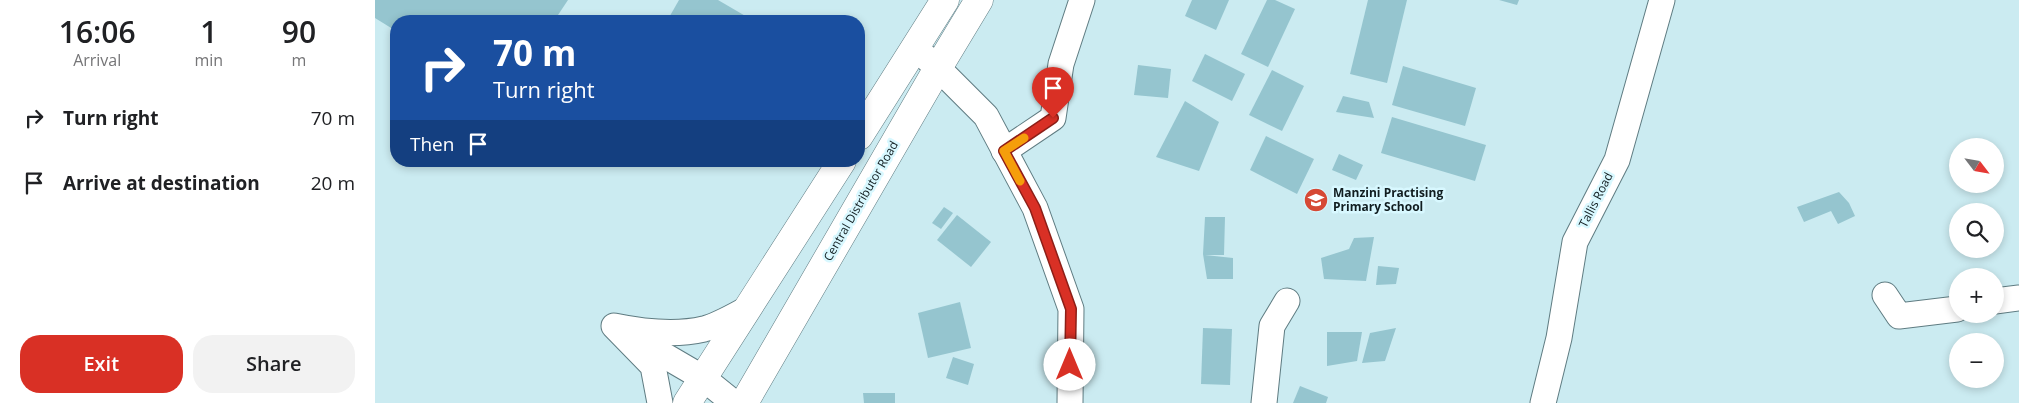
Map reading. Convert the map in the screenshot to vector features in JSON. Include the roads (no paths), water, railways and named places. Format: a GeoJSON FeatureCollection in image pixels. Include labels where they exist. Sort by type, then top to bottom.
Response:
{"type":"FeatureCollection","features":[{"type":"Feature","properties":{"kind":"highway"},"geometry":{"type":"LineString","coordinates":[[865,127],[945,0]]}},
{"type":"Feature","properties":{"kind":"highway","name":"Central Distributor Road"},"geometry":{"type":"LineString","coordinates":[[743,403],[979,0]]}},
{"type":"Feature","properties":{"kind":"highway"},"geometry":{"type":"LineString","coordinates":[[687,403],[838,167]]}},
{"type":"Feature","properties":{"kind":"street"},"geometry":{"type":"LineString","coordinates":[[1004,151],[1053,118],[1061,64],[1082,0]]}},
{"type":"Feature","properties":{"kind":"street","name":"Tallis Road"},"geometry":{"type":"LineString","coordinates":[[1543,403],[1559,338],[1575,242],[1617,160],[1662,0]]}},
{"type":"Feature","properties":{"kind":"street"},"geometry":{"type":"LineString","coordinates":[[915,48],[938,68],[985,116],[1035,208],[1071,309],[1070,403]]}},
{"type":"Feature","properties":{"kind":"street"},"geometry":{"type":"LineString","coordinates":[[1885,295],[1899,316],[1949,309]]}},
{"type":"Feature","properties":{"kind":"street"},"geometry":{"type":"LineString","coordinates":[[2004,300],[2019,298]]}},
{"type":"Feature","properties":{"kind":"street"},"geometry":{"type":"LineString","coordinates":[[1265,403],[1272,326],[1287,301]]}},
{"type":"Feature","properties":{"kind":"street"},"geometry":{"type":"LineString","coordinates":[[614,326],[645,332],[676,332],[705,329],[747,309]]}},
{"type":"Feature","properties":{"kind":"street"},"geometry":{"type":"LineString","coordinates":[[614,326],[703,378],[734,403]]}},
{"type":"Feature","properties":{"kind":"street"},"geometry":{"type":"LineString","coordinates":[[614,326],[653,366],[660,403]]}},
{"type":"Feature","properties":{"kind":"place","name":"Manzini Practising Primary School"},"geometry":{"type":"Point","coordinates":[1316,200]}}]}
